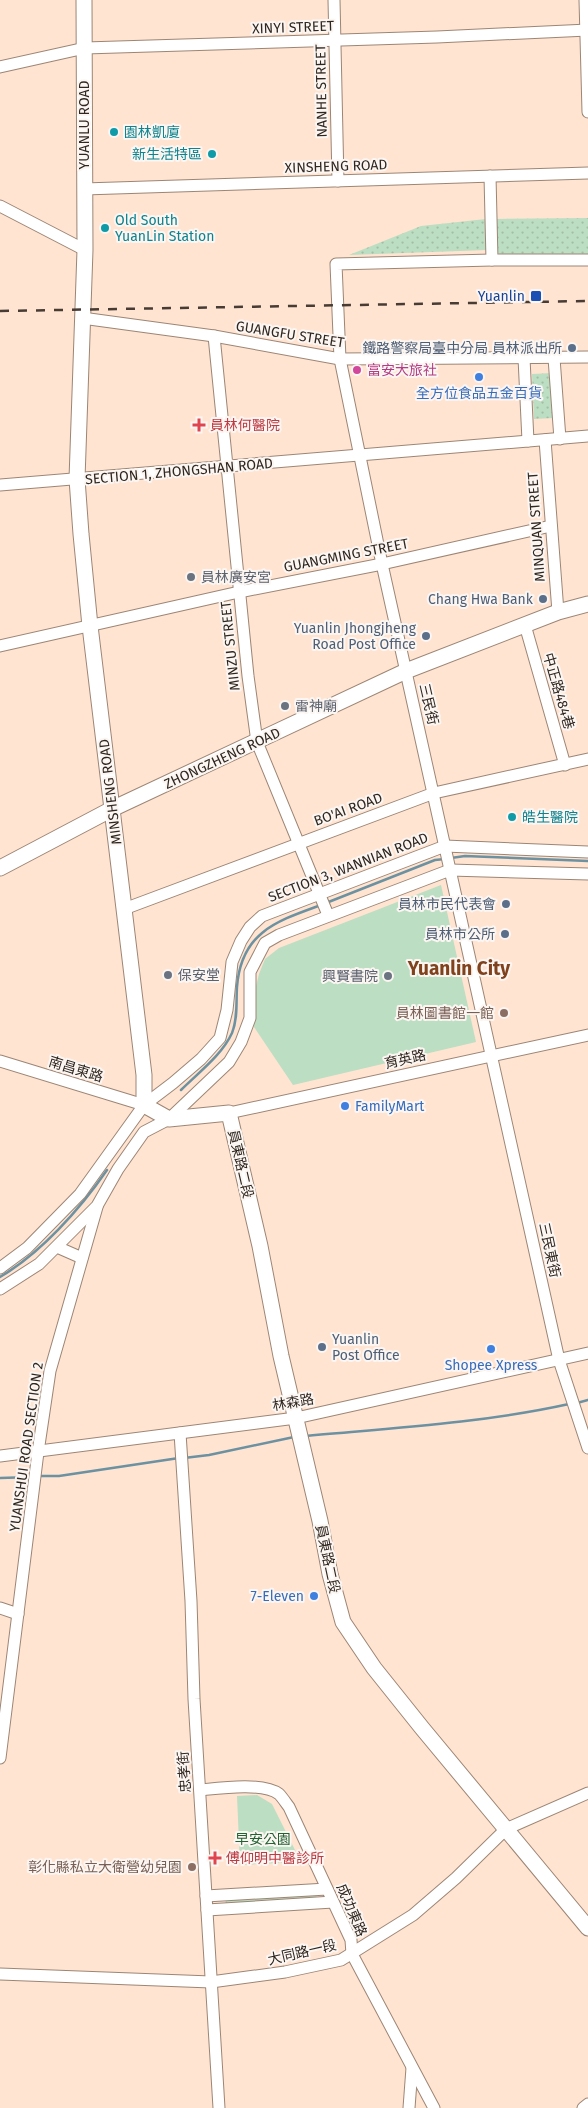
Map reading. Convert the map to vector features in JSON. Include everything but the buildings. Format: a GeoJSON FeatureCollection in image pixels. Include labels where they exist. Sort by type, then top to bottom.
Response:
{"type":"FeatureCollection","features":[{"type":"Feature","properties":{"kind":"street","name":"YUANLU ROAD"},"geometry":{"type":"LineString","coordinates":[[84,0],[85,250]]}},
{"type":"Feature","properties":{"kind":"street","name":"NANHE STREET"},"geometry":{"type":"LineString","coordinates":[[334,0],[338,181]]}},
{"type":"Feature","properties":{"kind":"street"},"geometry":{"type":"LineString","coordinates":[[585,0],[588,112]]}},
{"type":"Feature","properties":{"kind":"street","name":"XINYI STREET"},"geometry":{"type":"LineString","coordinates":[[0,67],[85,48],[587,30]]}},
{"type":"Feature","properties":{"kind":"street","name":"XINSHENG ROAD"},"geometry":{"type":"LineString","coordinates":[[84,189],[588,173]]}},
{"type":"Feature","properties":{"kind":"street"},"geometry":{"type":"LineString","coordinates":[[490,176],[492,260],[588,260]]}},
{"type":"Feature","properties":{"kind":"street"},"geometry":{"type":"LineString","coordinates":[[0,206],[85,250]]}},
{"type":"Feature","properties":{"kind":"street","name":"SECTION 1, ZHONGSHAN ROAD"},"geometry":{"type":"LineString","coordinates":[[85,250],[78,479],[588,436]]}},
{"type":"Feature","properties":{"kind":"street","name":"三民街"},"geometry":{"type":"LineString","coordinates":[[492,260],[336,264],[340,359],[382,564],[492,1055]]}},
{"type":"Feature","properties":{"kind":"street","name":"GUANGFU STREET"},"geometry":{"type":"LineString","coordinates":[[82,318],[214,336],[340,359],[554,358]]}},
{"type":"Feature","properties":{"kind":"street","name":"MINZU STREET"},"geometry":{"type":"LineString","coordinates":[[214,336],[225,466],[257,742],[328,915]]}},
{"type":"Feature","properties":{"kind":"street"},"geometry":{"type":"LineString","coordinates":[[560,439],[554,358],[588,357]]}},
{"type":"Feature","properties":{"kind":"street"},"geometry":{"type":"LineString","coordinates":[[524,358],[528,442]]}},
{"type":"Feature","properties":{"kind":"street","name":"MINQUAN STREET"},"geometry":{"type":"LineString","coordinates":[[545,440],[558,612]]}},
{"type":"Feature","properties":{"kind":"street"},"geometry":{"type":"LineString","coordinates":[[0,485],[78,479]]}},
{"type":"Feature","properties":{"kind":"street","name":"MINSHENG ROAD"},"geometry":{"type":"LineString","coordinates":[[78,479],[80,534],[144,1074],[144,1104]]}},
{"type":"Feature","properties":{"kind":"street","name":"GUANGMING STREET"},"geometry":{"type":"LineString","coordinates":[[0,646],[239,592],[382,564],[551,526]]}},
{"type":"Feature","properties":{"kind":"street","name":"ZHONGZHENG ROAD"},"geometry":{"type":"LineString","coordinates":[[0,868],[112,809],[406,671],[558,612],[588,604]]}},
{"type":"Feature","properties":{"kind":"street","name":"中正路484巷"},"geometry":{"type":"LineString","coordinates":[[525,625],[565,765]]}},
{"type":"Feature","properties":{"kind":"street","name":"BO'AI ROAD"},"geometry":{"type":"LineString","coordinates":[[124,909],[434,794],[588,759]]}},
{"type":"Feature","properties":{"kind":"street","name":"SECTION 3, WANNIAN ROAD"},"geometry":{"type":"LineString","coordinates":[[0,1268],[26,1248],[80,1194],[144,1104],[201,1059],[220,1038],[227,1010],[232,962],[240,941],[250,927],[262,916],[445,846],[588,852]]}},
{"type":"Feature","properties":{"kind":"street"},"geometry":{"type":"LineString","coordinates":[[0,1289],[30,1271],[57,1247],[98,1206],[118,1169],[144,1132],[169,1119],[229,1062],[241,1042],[250,1018],[250,972],[265,943],[279,935],[328,915],[450,870],[588,874]]}},
{"type":"Feature","properties":{"kind":"street","name":"育英路"},"geometry":{"type":"LineString","coordinates":[[228,1113],[588,1034]]}},
{"type":"Feature","properties":{"kind":"street","name":"三民東街"},"geometry":{"type":"LineString","coordinates":[[492,1055],[559,1360],[588,1448]]}},
{"type":"Feature","properties":{"kind":"street"},"geometry":{"type":"LineString","coordinates":[[0,1056],[0,1061]]}},
{"type":"Feature","properties":{"kind":"street","name":"南昌東路"},"geometry":{"type":"LineString","coordinates":[[0,1061],[144,1104]]}},
{"type":"Feature","properties":{"kind":"street"},"geometry":{"type":"LineString","coordinates":[[144,1104],[169,1119],[228,1113]]}},
{"type":"Feature","properties":{"kind":"street","name":"員東路二段"},"geometry":{"type":"LineString","coordinates":[[228,1113],[260,1246],[281,1356],[320,1521],[330,1574],[343,1622],[374,1668],[398,1698],[588,1928]]}},
{"type":"Feature","properties":{"kind":"street","name":"YUANSHUI ROAD SECTION 2"},"geometry":{"type":"LineString","coordinates":[[0,1758],[38,1452],[50,1371],[98,1206]]}},
{"type":"Feature","properties":{"kind":"street"},"geometry":{"type":"LineString","coordinates":[[57,1247],[82,1258]]}},
{"type":"Feature","properties":{"kind":"street","name":"林森路"},"geometry":{"type":"LineString","coordinates":[[0,1456],[296,1418],[588,1354]]}},
{"type":"Feature","properties":{"kind":"street","name":"忠孝街"},"geometry":{"type":"LineString","coordinates":[[180,1433],[219,2108]]}},
{"type":"Feature","properties":{"kind":"street"},"geometry":{"type":"LineString","coordinates":[[0,1608],[18,1614]]}},
{"type":"Feature","properties":{"kind":"street","name":"成功東路"},"geometry":{"type":"LineString","coordinates":[[200,1790],[237,1787],[259,1788],[269,1789],[279,1795],[292,1814],[351,1940],[352,1954],[434,2108]]}},
{"type":"Feature","properties":{"kind":"street","name":"大同路一段"},"geometry":{"type":"LineString","coordinates":[[0,1974],[211,1982],[285,1972],[341,1960],[413,1915],[456,1878],[506,1829],[588,1793]]}},
{"type":"Feature","properties":{"kind":"street"},"geometry":{"type":"LineString","coordinates":[[206,1896],[327,1889]]}},
{"type":"Feature","properties":{"kind":"street"},"geometry":{"type":"LineString","coordinates":[[207,1910],[333,1902]]}},
{"type":"Feature","properties":{"kind":"street"},"geometry":{"type":"LineString","coordinates":[[409,2108],[412,2068]]}},
{"type":"Feature","properties":{"kind":"street"},"geometry":{"type":"LineString","coordinates":[[583,2108],[588,2104]]}},
{"type":"Feature","properties":{"kind":"green space"},"geometry":{"type":"Polygon","coordinates":[[[588,218],[588,255],[500,255],[495,249],[495,219],[588,218]]]}},
{"type":"Feature","properties":{"kind":"green space"},"geometry":{"type":"Polygon","coordinates":[[[486,219],[487,250],[349,255],[421,226],[486,219]]]}},
{"type":"Feature","properties":{"kind":"green space"},"geometry":{"type":"Polygon","coordinates":[[[552,373],[554,418],[534,419],[532,374],[552,373]]]}},
{"type":"Feature","properties":{"kind":"green space"},"geometry":{"type":"Polygon","coordinates":[[[441,885],[476,1042],[293,1085],[254,1027],[256,986],[265,959],[279,948],[441,885]]]}},
{"type":"Feature","properties":{"kind":"green space","name":"早安公園"},"geometry":{"type":"Polygon","coordinates":[[[257,1795],[272,1804],[301,1862],[240,1865],[237,1796],[257,1795]]]}},
{"type":"Feature","properties":{"kind":"green space"},"geometry":{"type":"Polygon","coordinates":[[[315,1893],[318,1900],[226,1906],[225,1899],[315,1893]]]}},
{"type":"Feature","properties":{"kind":"waterway"},"geometry":{"type":"LineString","coordinates":[[451,858],[465,856],[588,861]]}},
{"type":"Feature","properties":{"kind":"waterway"},"geometry":{"type":"LineString","coordinates":[[326,903],[435,860],[445,859]]}},
{"type":"Feature","properties":{"kind":"waterway"},"geometry":{"type":"LineString","coordinates":[[181,1090],[216,1056],[232,1033],[236,1016],[240,968],[246,953],[254,941],[276,923],[321,905]]}},
{"type":"Feature","properties":{"kind":"waterway"},"geometry":{"type":"LineString","coordinates":[[0,1277],[45,1243],[85,1200],[107,1170]]}},
{"type":"Feature","properties":{"kind":"waterway"},"geometry":{"type":"LineString","coordinates":[[577,1403],[588,1400]]}},
{"type":"Feature","properties":{"kind":"waterway"},"geometry":{"type":"LineString","coordinates":[[304,1436],[471,1420],[537,1411],[569,1404]]}},
{"type":"Feature","properties":{"kind":"waterway"},"geometry":{"type":"LineString","coordinates":[[184,1458],[209,1455],[294,1437]]}},
{"type":"Feature","properties":{"kind":"waterway"},"geometry":{"type":"LineString","coordinates":[[38,1476],[59,1476],[179,1458]]}},
{"type":"Feature","properties":{"kind":"waterway"},"geometry":{"type":"LineString","coordinates":[[0,1478],[33,1477]]}},
{"type":"Feature","properties":{"kind":"railway"},"geometry":{"type":"LineString","coordinates":[[0,311],[588,301]]}},
{"type":"Feature","properties":{"kind":"place","name":"園林凱廈"},"geometry":{"type":"Point","coordinates":[114,132]}},
{"type":"Feature","properties":{"kind":"place","name":"新生活特區"},"geometry":{"type":"Point","coordinates":[212,154]}},
{"type":"Feature","properties":{"kind":"place","name":"Old South YuanLin Station"},"geometry":{"type":"Point","coordinates":[105,228]}},
{"type":"Feature","properties":{"kind":"place","name":"Yuanlin"},"geometry":{"type":"Point","coordinates":[536,296]}},
{"type":"Feature","properties":{"kind":"place","name":"鐵路警察局臺中分局 員林派出所"},"geometry":{"type":"Point","coordinates":[572,348]}},
{"type":"Feature","properties":{"kind":"place","name":"富安大旅社"},"geometry":{"type":"Point","coordinates":[357,370]}},
{"type":"Feature","properties":{"kind":"place","name":"全方位食品五金百貨"},"geometry":{"type":"Point","coordinates":[479,377]}},
{"type":"Feature","properties":{"kind":"place","name":"員林何醫院"},"geometry":{"type":"Point","coordinates":[199,425]}},
{"type":"Feature","properties":{"kind":"place","name":"員林廣安宮"},"geometry":{"type":"Point","coordinates":[191,577]}},
{"type":"Feature","properties":{"kind":"place","name":"Chang Hwa Bank"},"geometry":{"type":"Point","coordinates":[543,599]}},
{"type":"Feature","properties":{"kind":"place","name":"Yuanlin Jhongjheng Road Post Office"},"geometry":{"type":"Point","coordinates":[426,636]}},
{"type":"Feature","properties":{"kind":"place","name":"雷神廟"},"geometry":{"type":"Point","coordinates":[285,706]}},
{"type":"Feature","properties":{"kind":"place","name":"皓生醫院"},"geometry":{"type":"Point","coordinates":[512,817]}},
{"type":"Feature","properties":{"kind":"place","name":"員林市民代表會"},"geometry":{"type":"Point","coordinates":[506,904]}},
{"type":"Feature","properties":{"kind":"place","name":"員林市公所"},"geometry":{"type":"Point","coordinates":[505,934]}},
{"type":"Feature","properties":{"kind":"place","name":"保安堂"},"geometry":{"type":"Point","coordinates":[168,975]}},
{"type":"Feature","properties":{"kind":"place","name":"興賢書院"},"geometry":{"type":"Point","coordinates":[388,976]}},
{"type":"Feature","properties":{"kind":"place","name":"員林圖書館一館"},"geometry":{"type":"Point","coordinates":[504,1013]}},
{"type":"Feature","properties":{"kind":"place","name":"FamilyMart"},"geometry":{"type":"Point","coordinates":[345,1106]}},
{"type":"Feature","properties":{"kind":"place","name":"Yuanlin Post Office"},"geometry":{"type":"Point","coordinates":[322,1347]}},
{"type":"Feature","properties":{"kind":"place","name":"Shopee Xpress"},"geometry":{"type":"Point","coordinates":[491,1349]}},
{"type":"Feature","properties":{"kind":"place","name":"7-Eleven"},"geometry":{"type":"Point","coordinates":[314,1596]}},
{"type":"Feature","properties":{"kind":"place","name":"傅仰明中醫診所"},"geometry":{"type":"Point","coordinates":[215,1858]}},
{"type":"Feature","properties":{"kind":"place","name":"彰化縣私立大衛營幼兒園"},"geometry":{"type":"Point","coordinates":[192,1867]}},
{"type":"Feature","properties":{"kind":"district","name":"Yuanlin City"},"geometry":{"type":"Point","coordinates":[459,968]}}]}
